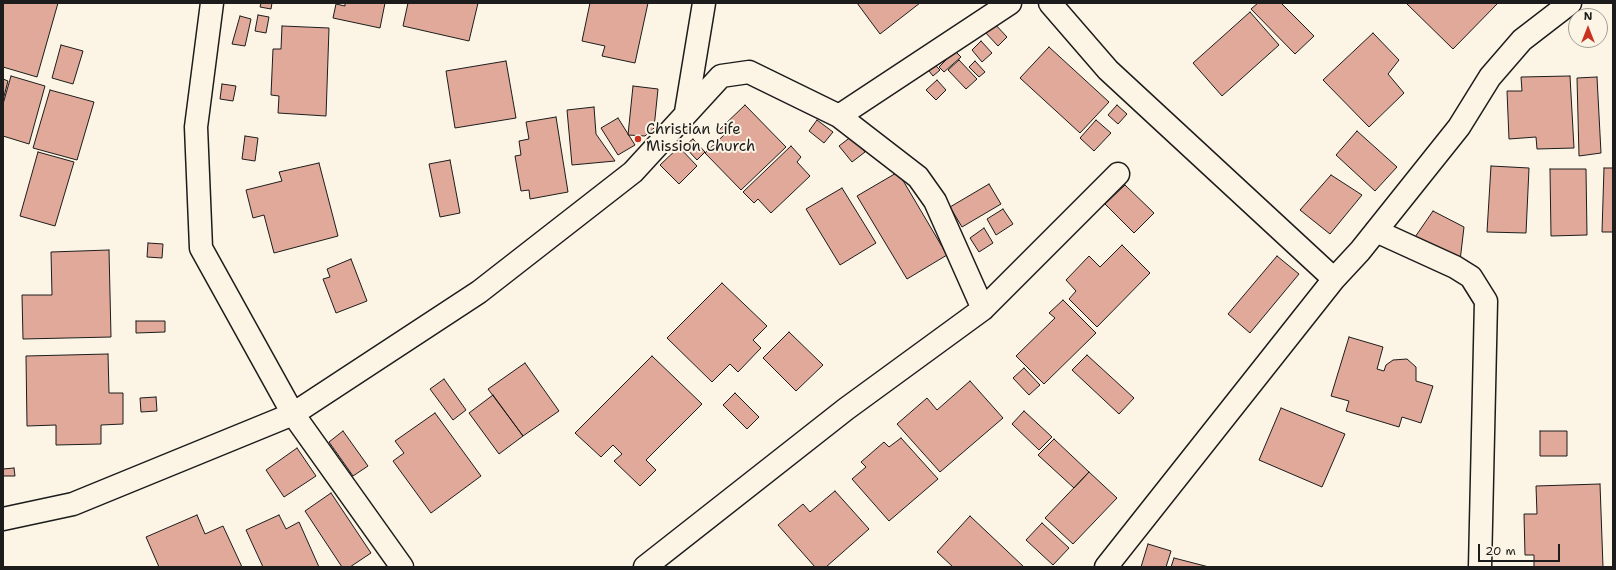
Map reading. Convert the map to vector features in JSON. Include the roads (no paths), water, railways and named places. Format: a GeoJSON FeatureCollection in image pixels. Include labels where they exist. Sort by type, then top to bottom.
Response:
{"type":"FeatureCollection","features":[{"type":"Feature","properties":{"kind":"street"},"geometry":{"type":"LineString","coordinates":[[212,3],[196,126],[201,248],[293,414],[402,567]]}},
{"type":"Feature","properties":{"kind":"street"},"geometry":{"type":"LineString","coordinates":[[686,112],[704,3]]}},
{"type":"Feature","properties":{"kind":"street"},"geometry":{"type":"LineString","coordinates":[[839,116],[1010,3]]}},
{"type":"Feature","properties":{"kind":"street"},"geometry":{"type":"LineString","coordinates":[[1050,3],[1108,70],[1334,279]]}},
{"type":"Feature","properties":{"kind":"street"},"geometry":{"type":"LineString","coordinates":[[1106,567],[1334,279],[1376,231],[1459,127],[1490,77],[1522,40],[1570,3]]}},
{"type":"Feature","properties":{"kind":"street"},"geometry":{"type":"LineString","coordinates":[[3,518],[73,504],[293,414],[479,292],[632,172],[686,112],[722,76],[749,72],[839,116],[918,177],[935,201],[983,309]]}},
{"type":"Feature","properties":{"kind":"street"},"geometry":{"type":"LineString","coordinates":[[645,567],[846,409],[983,309],[1118,174]]}},
{"type":"Feature","properties":{"kind":"street"},"geometry":{"type":"LineString","coordinates":[[1376,231],[1455,267],[1471,277],[1486,301],[1480,567]]}},
{"type":"Feature","properties":{"kind":"place","name":"Christian Life Mission Church"},"geometry":{"type":"Point","coordinates":[638,139]}}]}
